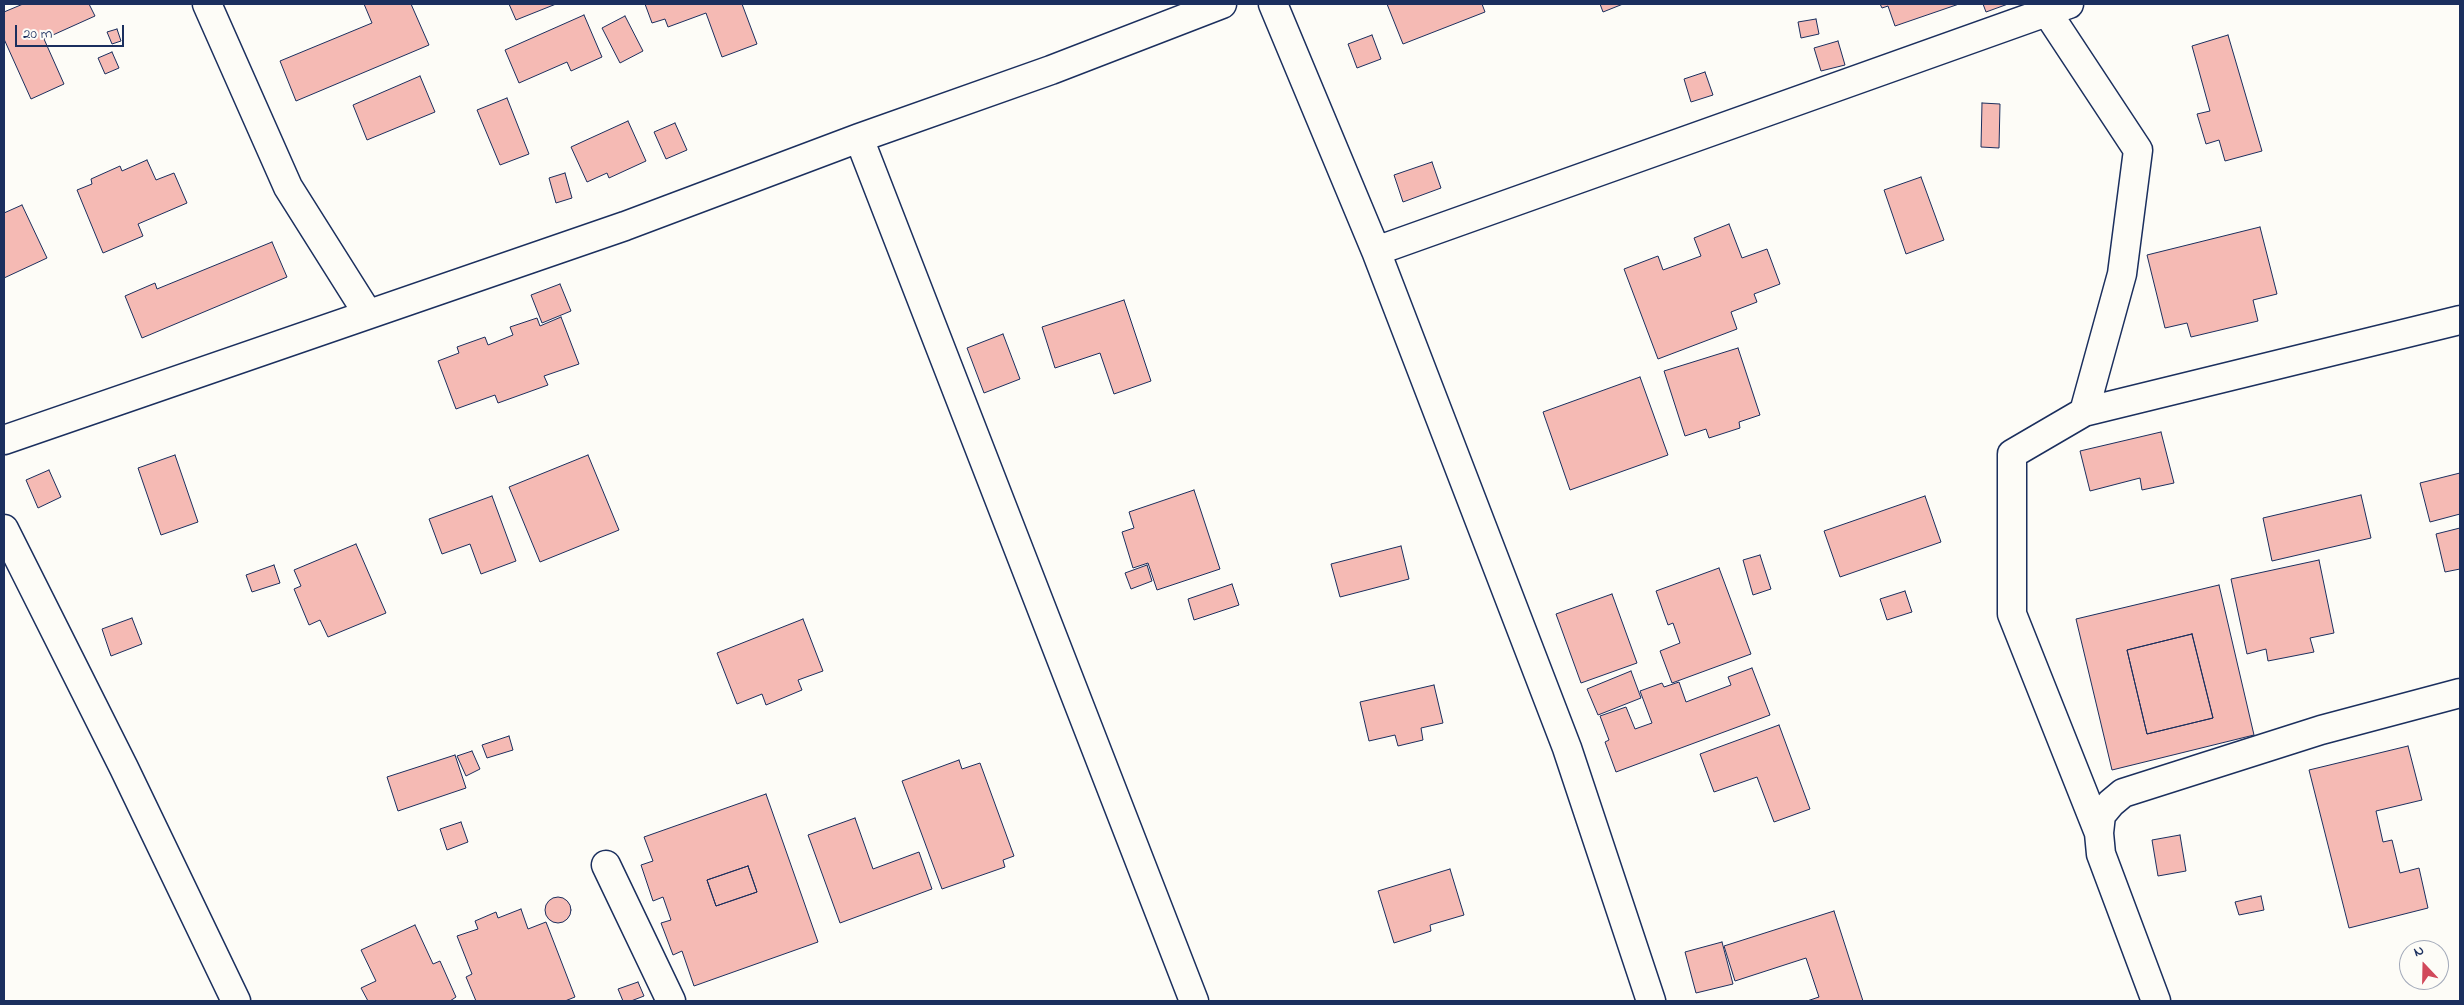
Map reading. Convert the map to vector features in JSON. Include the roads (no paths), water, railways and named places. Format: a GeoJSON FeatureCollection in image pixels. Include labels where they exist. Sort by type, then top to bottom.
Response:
{"type":"FeatureCollection","features":[{"type":"Feature","properties":{"kind":"street"},"geometry":{"type":"LineString","coordinates":[[206,4],[288,187],[368,314]]}},
{"type":"Feature","properties":{"kind":"street"},"geometry":{"type":"LineString","coordinates":[[4,440],[625,226],[858,138],[1051,70],[1222,4]]}},
{"type":"Feature","properties":{"kind":"street"},"geometry":{"type":"LineString","coordinates":[[1273,4],[1376,251],[1567,748],[1651,1001]]}},
{"type":"Feature","properties":{"kind":"street"},"geometry":{"type":"LineString","coordinates":[[1376,251],[2058,8],[2138,150],[2122,274],[2084,412]]}},
{"type":"Feature","properties":{"kind":"street"},"geometry":{"type":"LineString","coordinates":[[858,138],[1194,1001]]}},
{"type":"Feature","properties":{"kind":"street"},"geometry":{"type":"LineString","coordinates":[[2099,833],[2012,614],[2012,454],[2084,412],[2460,320]]}},
{"type":"Feature","properties":{"kind":"street"},"geometry":{"type":"LineString","coordinates":[[4,529],[124,768],[236,1001]]}},
{"type":"Feature","properties":{"kind":"street"},"geometry":{"type":"LineString","coordinates":[[2156,1001],[2101,854],[2099,833],[2101,815],[2110,803],[2123,793],[2321,730],[2460,693]]}},
{"type":"Feature","properties":{"kind":"street"},"geometry":{"type":"LineString","coordinates":[[606,865],[672,1001]]}}]}
